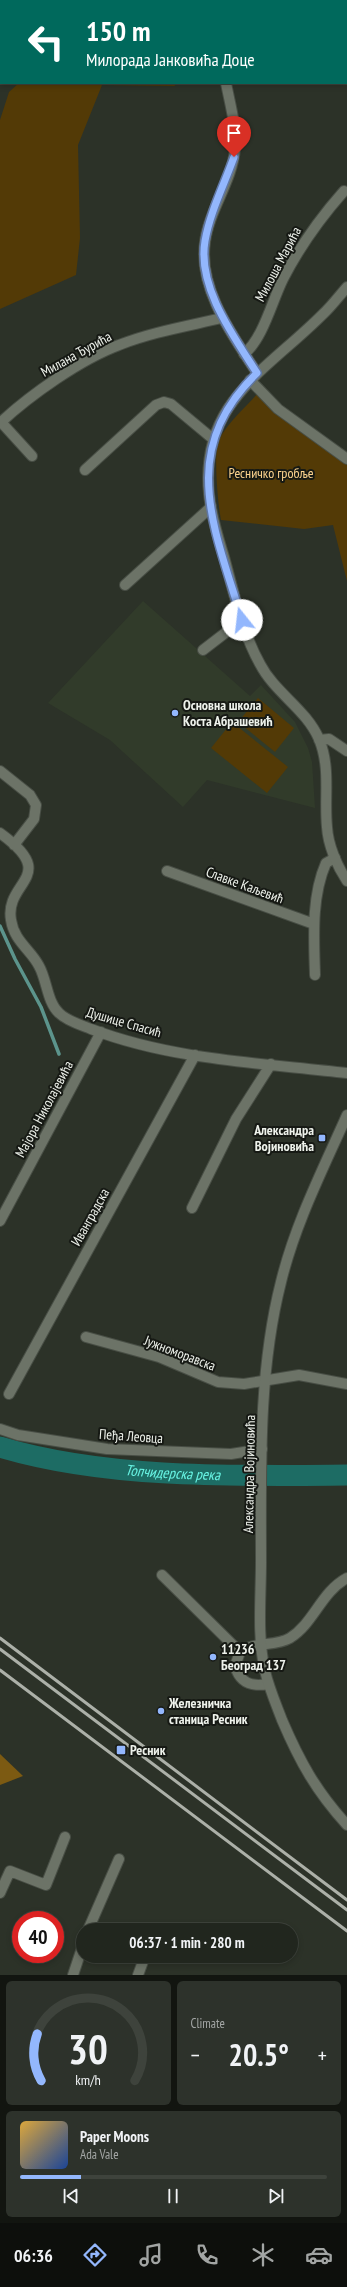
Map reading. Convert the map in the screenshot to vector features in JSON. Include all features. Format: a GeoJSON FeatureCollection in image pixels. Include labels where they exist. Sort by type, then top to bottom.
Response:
{"type":"FeatureCollection","features":[{"type":"Feature","properties":{"kind":"street"},"geometry":{"type":"LineString","coordinates":[[226,84],[235,149],[228,174],[210,220],[204,242],[208,279],[222,318],[244,354],[253,376],[278,409],[347,459]]}},
{"type":"Feature","properties":{"kind":"street","name":"Милоша Марића"},"geometry":{"type":"LineString","coordinates":[[244,354],[252,346],[283,279],[301,246],[316,222],[344,191]]}},
{"type":"Feature","properties":{"kind":"street"},"geometry":{"type":"LineString","coordinates":[[347,287],[323,315],[253,376],[226,412],[213,439],[208,479],[211,507],[242,620],[254,653],[265,673],[282,695],[308,720],[319,740],[326,765],[326,827],[335,858],[347,881]]}},
{"type":"Feature","properties":{"kind":"street","name":"Милана Ђурића"},"geometry":{"type":"LineString","coordinates":[[1,423],[34,394],[101,353],[119,345],[158,333],[222,318]]}},
{"type":"Feature","properties":{"kind":"street"},"geometry":{"type":"LineString","coordinates":[[85,470],[156,405],[164,402],[171,404],[213,439]]}},
{"type":"Feature","properties":{"kind":"street"},"geometry":{"type":"LineString","coordinates":[[1,423],[32,456]]}},
{"type":"Feature","properties":{"kind":"street"},"geometry":{"type":"LineString","coordinates":[[125,585],[211,507]]}},
{"type":"Feature","properties":{"kind":"street"},"geometry":{"type":"LineString","coordinates":[[203,650],[242,620]]}},
{"type":"Feature","properties":{"kind":"street"},"geometry":{"type":"LineString","coordinates":[[319,740],[329,739],[347,751]]}},
{"type":"Feature","properties":{"kind":"street"},"geometry":{"type":"LineString","coordinates":[[0,771],[30,795],[36,805],[34,819],[14,845]]}},
{"type":"Feature","properties":{"kind":"street","name":"Душице Спасић"},"geometry":{"type":"LineString","coordinates":[[0,833],[14,845],[26,860],[29,871],[12,908],[11,921],[13,929],[23,946],[39,965],[52,1003],[59,1013],[100,1032],[136,1043],[195,1055],[347,1073]]}},
{"type":"Feature","properties":{"kind":"street"},"geometry":{"type":"LineString","coordinates":[[315,975],[314,924],[323,869],[326,863],[335,858]]}},
{"type":"Feature","properties":{"kind":"street","name":"Славке Каљевић"},"geometry":{"type":"LineString","coordinates":[[167,871],[314,924]]}},
{"type":"Feature","properties":{"kind":"street","name":"Мајора Николајевића"},"geometry":{"type":"LineString","coordinates":[[0,1221],[100,1032]]}},
{"type":"Feature","properties":{"kind":"street","name":"Иванградска"},"geometry":{"type":"LineString","coordinates":[[9,1394],[195,1055]]}},
{"type":"Feature","properties":{"kind":"street"},"geometry":{"type":"LineString","coordinates":[[192,1208],[236,1120],[271,1064]]}},
{"type":"Feature","properties":{"kind":"street","name":"Александра Војиновића"},"geometry":{"type":"LineString","coordinates":[[347,1115],[311,1196],[281,1280],[269,1339],[262,1452],[261,1645],[268,1684],[305,1771],[319,1791],[347,1825]]}},
{"type":"Feature","properties":{"kind":"street","name":"Јужноморавска"},"geometry":{"type":"LineString","coordinates":[[86,1337],[159,1358],[218,1382],[244,1384],[299,1375],[347,1384]]}},
{"type":"Feature","properties":{"kind":"street","name":"Пеђа Леовца"},"geometry":{"type":"LineString","coordinates":[[0,1429],[18,1435],[107,1449],[231,1454],[262,1452]]}},
{"type":"Feature","properties":{"kind":"street"},"geometry":{"type":"LineString","coordinates":[[162,1574],[240,1652]]}},
{"type":"Feature","properties":{"kind":"street"},"geometry":{"type":"LineString","coordinates":[[268,1684],[253,1685],[241,1679],[235,1666],[240,1652],[251,1646],[276,1643],[292,1636],[301,1629],[330,1591],[345,1582]]}},
{"type":"Feature","properties":{"kind":"street"},"geometry":{"type":"LineString","coordinates":[[0,1893],[10,1871],[46,1885],[66,1837]]}},
{"type":"Feature","properties":{"kind":"street"},"geometry":{"type":"LineString","coordinates":[[91,1923],[119,1859]]}},
{"type":"Feature","properties":{"kind":"street"},"geometry":{"type":"LineString","coordinates":[[72,1975],[76,1963]]}},
{"type":"Feature","properties":{"kind":"street"},"geometry":{"type":"LineString","coordinates":[[138,1975],[142,1963]]}},
{"type":"Feature","properties":{"kind":"shaded area","name":"Основна школа Коста Абрашевић"},"geometry":{"type":"Polygon","coordinates":[[[143,601],[250,696],[261,685],[295,722],[308,748],[312,762],[315,808],[207,780],[183,807],[110,740],[48,703],[143,601]]]}},
{"type":"Feature","properties":{"kind":"shaded area"},"geometry":{"type":"Polygon","coordinates":[[[0,1754],[23,1776],[0,1785],[0,1754]]]}},
{"type":"Feature","properties":{"kind":"green space"},"geometry":{"type":"Polygon","coordinates":[[[18,84],[174,84],[175,86],[102,85],[78,145],[80,238],[76,275],[0,309],[0,120],[9,92],[18,84]]]}},
{"type":"Feature","properties":{"kind":"green space","name":"Ресничко гробље"},"geometry":{"type":"Polygon","coordinates":[[[257,394],[347,462],[347,581],[333,525],[304,529],[221,520],[217,492],[216,467],[217,447],[219,440],[231,422],[257,394]]]}},
{"type":"Feature","properties":{"kind":"green space"},"geometry":{"type":"Polygon","coordinates":[[[258,698],[294,728],[275,752],[238,722],[258,698]]]}},
{"type":"Feature","properties":{"kind":"green space"},"geometry":{"type":"Polygon","coordinates":[[[232,722],[288,767],[267,793],[211,748],[232,722]]]}},
{"type":"Feature","properties":{"kind":"waterway"},"geometry":{"type":"LineString","coordinates":[[0,926],[15,959],[41,1007],[59,1054]]}},
{"type":"Feature","properties":{"kind":"waterway","name":"Топчидерска река"},"geometry":{"type":"LineString","coordinates":[[0,1447],[84,1465],[128,1470],[217,1475],[347,1475]]}},
{"type":"Feature","properties":{"kind":"railway"},"geometry":{"type":"LineString","coordinates":[[0,1638],[347,1900]]}},
{"type":"Feature","properties":{"kind":"railway"},"geometry":{"type":"LineString","coordinates":[[0,1649],[347,1910]]}},
{"type":"Feature","properties":{"kind":"railway"},"geometry":{"type":"LineString","coordinates":[[0,1670],[347,1931]]}},
{"type":"Feature","properties":{"kind":"place","name":"Основна школа Коста Абрашевић"},"geometry":{"type":"Point","coordinates":[175,713]}},
{"type":"Feature","properties":{"kind":"place","name":"Александра Војиновића"},"geometry":{"type":"Point","coordinates":[322,1138]}},
{"type":"Feature","properties":{"kind":"place","name":"11236 Београд 137"},"geometry":{"type":"Point","coordinates":[213,1657]}},
{"type":"Feature","properties":{"kind":"place","name":"Железничка станица Ресник"},"geometry":{"type":"Point","coordinates":[161,1711]}},
{"type":"Feature","properties":{"kind":"place","name":"Ресник"},"geometry":{"type":"Point","coordinates":[121,1750]}},
{"type":"Feature","properties":{"kind":"route"},"geometry":{"type":"LineString","coordinates":[[234,157],[210,220],[204,242],[204,255],[208,279],[225,326],[257,373],[241,391],[226,412],[213,439],[208,479],[209,495],[214,522],[242,620]]}}]}
